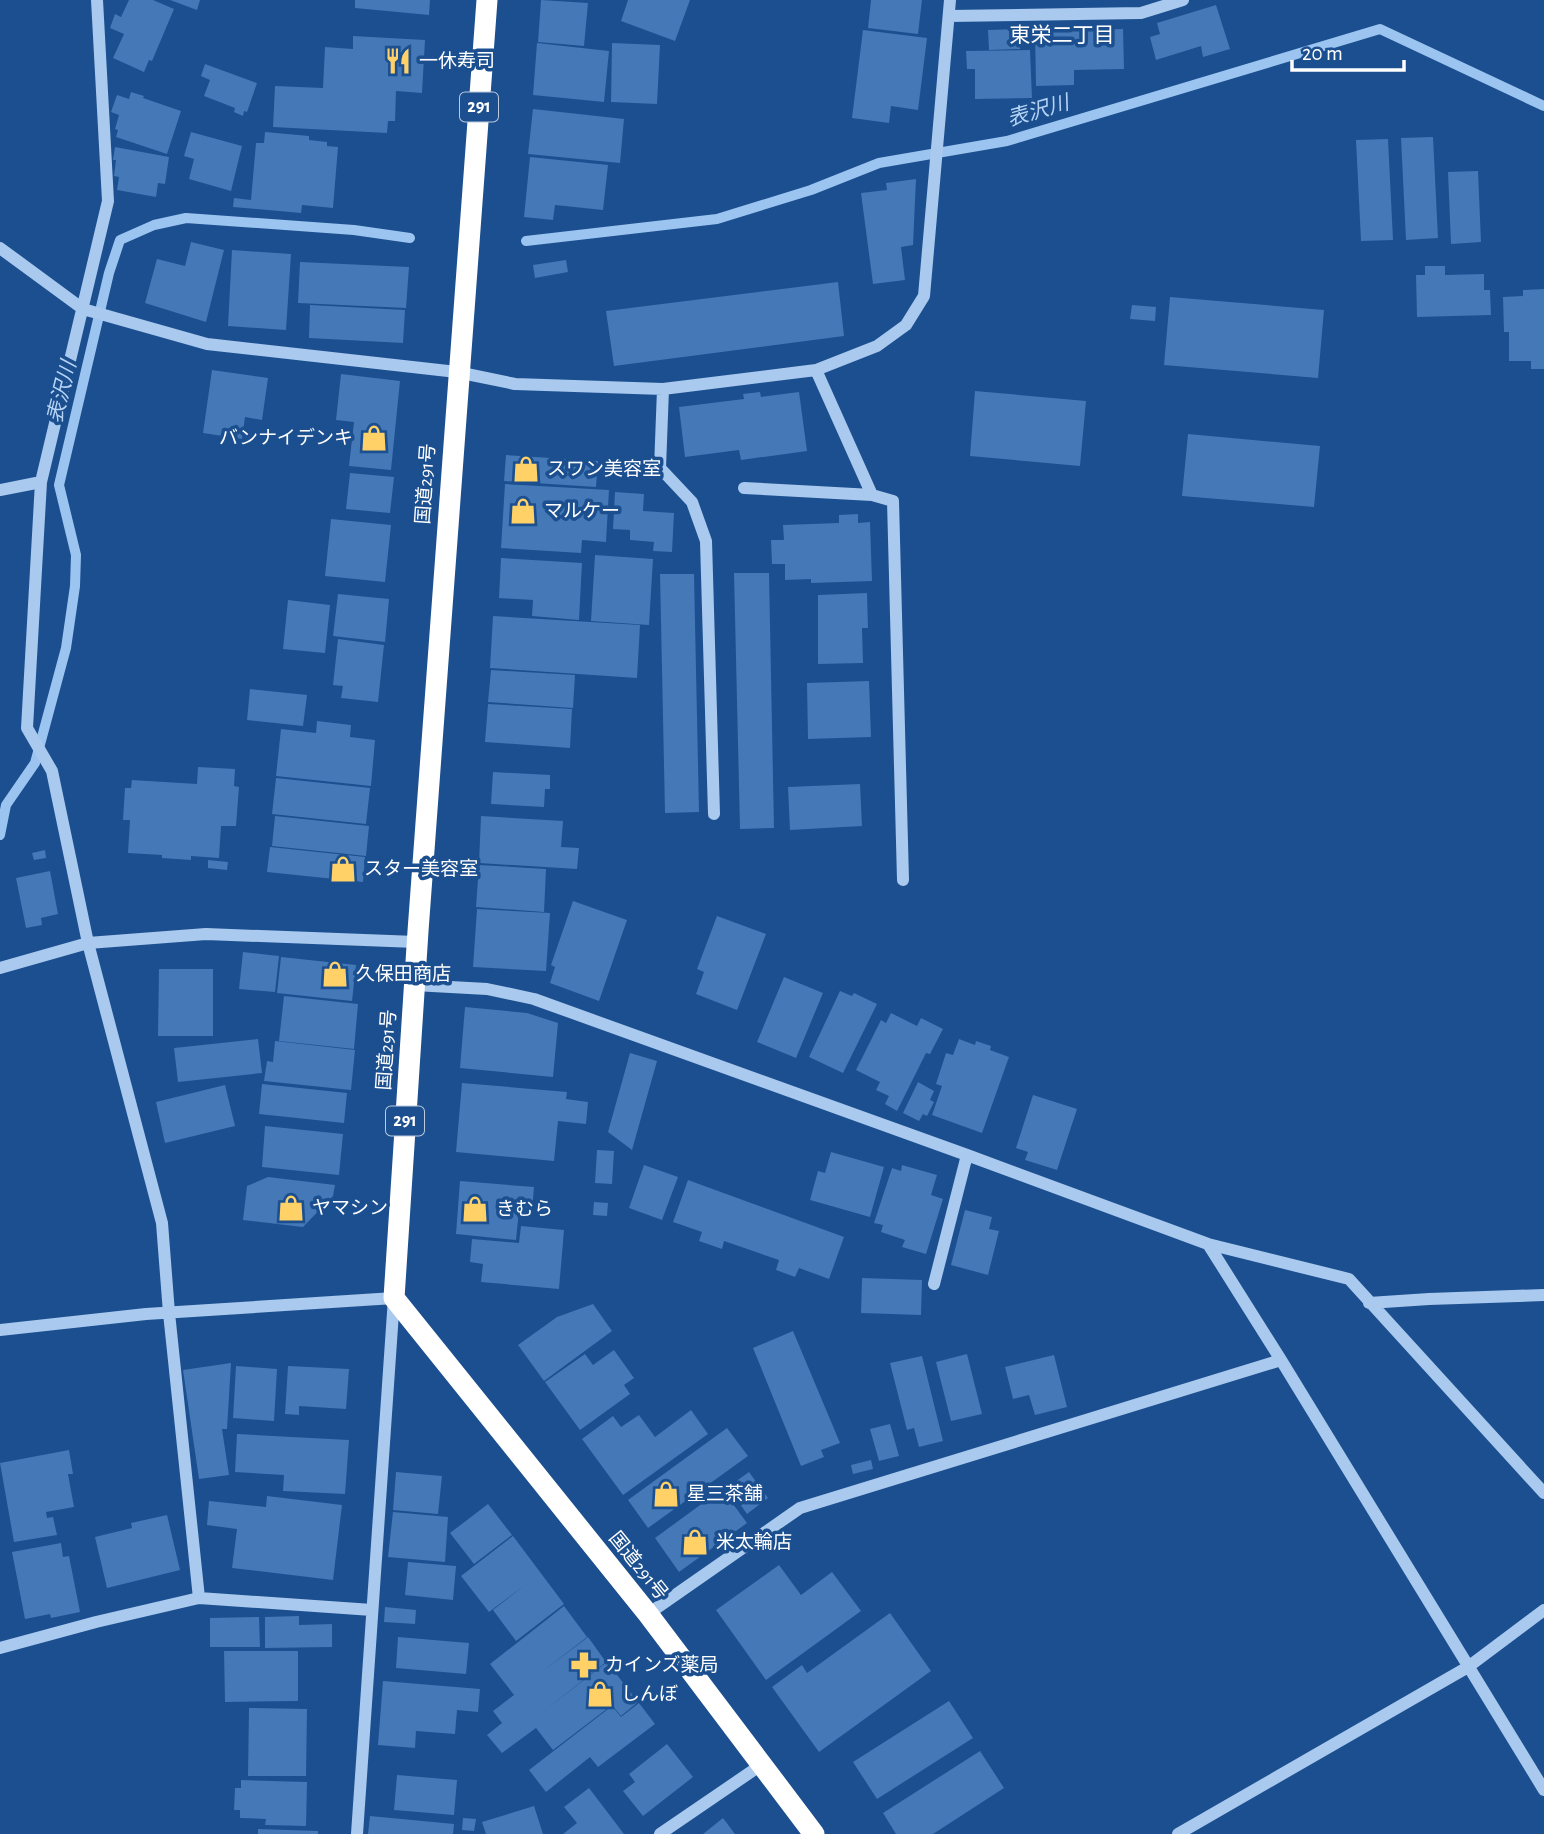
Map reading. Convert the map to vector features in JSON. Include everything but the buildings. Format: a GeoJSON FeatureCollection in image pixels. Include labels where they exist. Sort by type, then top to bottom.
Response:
{"type":"FeatureCollection","features":[{"type":"Feature","properties":{"kind":"highway","name":"国道291号"},"geometry":{"type":"LineString","coordinates":[[487,0],[416,942],[394,1298],[648,1614],[814,1834]]}},
{"type":"Feature","properties":{"kind":"street"},"geometry":{"type":"LineString","coordinates":[[97,0],[108,201],[86,310],[41,482],[27,728],[52,771],[88,943],[162,1223],[199,1598]]}},
{"type":"Feature","properties":{"kind":"street"},"geometry":{"type":"LineString","coordinates":[[0,248],[86,310],[207,344],[457,372],[515,384],[663,389],[816,370],[877,346],[906,325],[924,296],[950,0]]}},
{"type":"Feature","properties":{"kind":"street"},"geometry":{"type":"LineString","coordinates":[[948,16],[1140,13],[1183,0]]}},
{"type":"Feature","properties":{"kind":"street"},"geometry":{"type":"LineString","coordinates":[[816,370],[872,495]]}},
{"type":"Feature","properties":{"kind":"street"},"geometry":{"type":"LineString","coordinates":[[663,389],[660,468],[692,502],[706,541],[714,814]]}},
{"type":"Feature","properties":{"kind":"street"},"geometry":{"type":"LineString","coordinates":[[0,490],[41,482]]}},
{"type":"Feature","properties":{"kind":"street"},"geometry":{"type":"LineString","coordinates":[[744,488],[872,495],[893,501],[903,880]]}},
{"type":"Feature","properties":{"kind":"street"},"geometry":{"type":"LineString","coordinates":[[0,968],[88,943],[205,934],[416,942]]}},
{"type":"Feature","properties":{"kind":"street"},"geometry":{"type":"LineString","coordinates":[[414,985],[488,989],[534,999],[967,1154],[1208,1244],[1349,1279],[1544,1493]]}},
{"type":"Feature","properties":{"kind":"street"},"geometry":{"type":"LineString","coordinates":[[934,1284],[967,1154]]}},
{"type":"Feature","properties":{"kind":"street"},"geometry":{"type":"LineString","coordinates":[[1208,1244],[1544,1790]]}},
{"type":"Feature","properties":{"kind":"street"},"geometry":{"type":"LineString","coordinates":[[1369,1303],[1429,1298],[1544,1295]]}},
{"type":"Feature","properties":{"kind":"street"},"geometry":{"type":"LineString","coordinates":[[0,1330],[169,1313],[394,1298],[357,1834]]}},
{"type":"Feature","properties":{"kind":"street"},"geometry":{"type":"LineString","coordinates":[[648,1614],[800,1508],[1281,1360]]}},
{"type":"Feature","properties":{"kind":"street"},"geometry":{"type":"LineString","coordinates":[[0,1648],[199,1598],[372,1610]]}},
{"type":"Feature","properties":{"kind":"street"},"geometry":{"type":"LineString","coordinates":[[1178,1834],[1468,1667],[1544,1610]]}},
{"type":"Feature","properties":{"kind":"street"},"geometry":{"type":"LineString","coordinates":[[660,1834],[761,1765]]}},
{"type":"Feature","properties":{"kind":"waterway","name":"表沢川"},"geometry":{"type":"LineString","coordinates":[[526,241],[717,219],[811,190],[879,163],[1007,141],[1380,29],[1544,106]]}},
{"type":"Feature","properties":{"kind":"waterway","name":"表沢川"},"geometry":{"type":"LineString","coordinates":[[0,835],[6,805],[35,763],[66,648],[75,586],[76,555],[59,485],[109,273],[120,240],[154,225],[186,218],[354,230],[410,238]]}},
{"type":"Feature","properties":{"kind":"place","name":"一休寿司"},"geometry":{"type":"Point","coordinates":[398,61]}},
{"type":"Feature","properties":{"kind":"place","name":"バンナイデンキ"},"geometry":{"type":"Point","coordinates":[374,438]}},
{"type":"Feature","properties":{"kind":"place","name":"スワン美容室"},"geometry":{"type":"Point","coordinates":[526,469]}},
{"type":"Feature","properties":{"kind":"place","name":"マルケー"},"geometry":{"type":"Point","coordinates":[523,511]}},
{"type":"Feature","properties":{"kind":"place","name":"スター美容室"},"geometry":{"type":"Point","coordinates":[343,869]}},
{"type":"Feature","properties":{"kind":"place","name":"久保田商店"},"geometry":{"type":"Point","coordinates":[335,974]}},
{"type":"Feature","properties":{"kind":"place","name":"ヤマシン"},"geometry":{"type":"Point","coordinates":[291,1208]}},
{"type":"Feature","properties":{"kind":"place","name":"きむら"},"geometry":{"type":"Point","coordinates":[475,1209]}},
{"type":"Feature","properties":{"kind":"place","name":"星三茶舗"},"geometry":{"type":"Point","coordinates":[666,1494]}},
{"type":"Feature","properties":{"kind":"place","name":"米太輪店"},"geometry":{"type":"Point","coordinates":[695,1542]}},
{"type":"Feature","properties":{"kind":"place","name":"カインズ薬局"},"geometry":{"type":"Point","coordinates":[584,1665]}},
{"type":"Feature","properties":{"kind":"place","name":"しんぼ"},"geometry":{"type":"Point","coordinates":[600,1694]}},
{"type":"Feature","properties":{"kind":"district","name":"東栄二丁目"},"geometry":{"type":"Point","coordinates":[1062,35]}}]}
